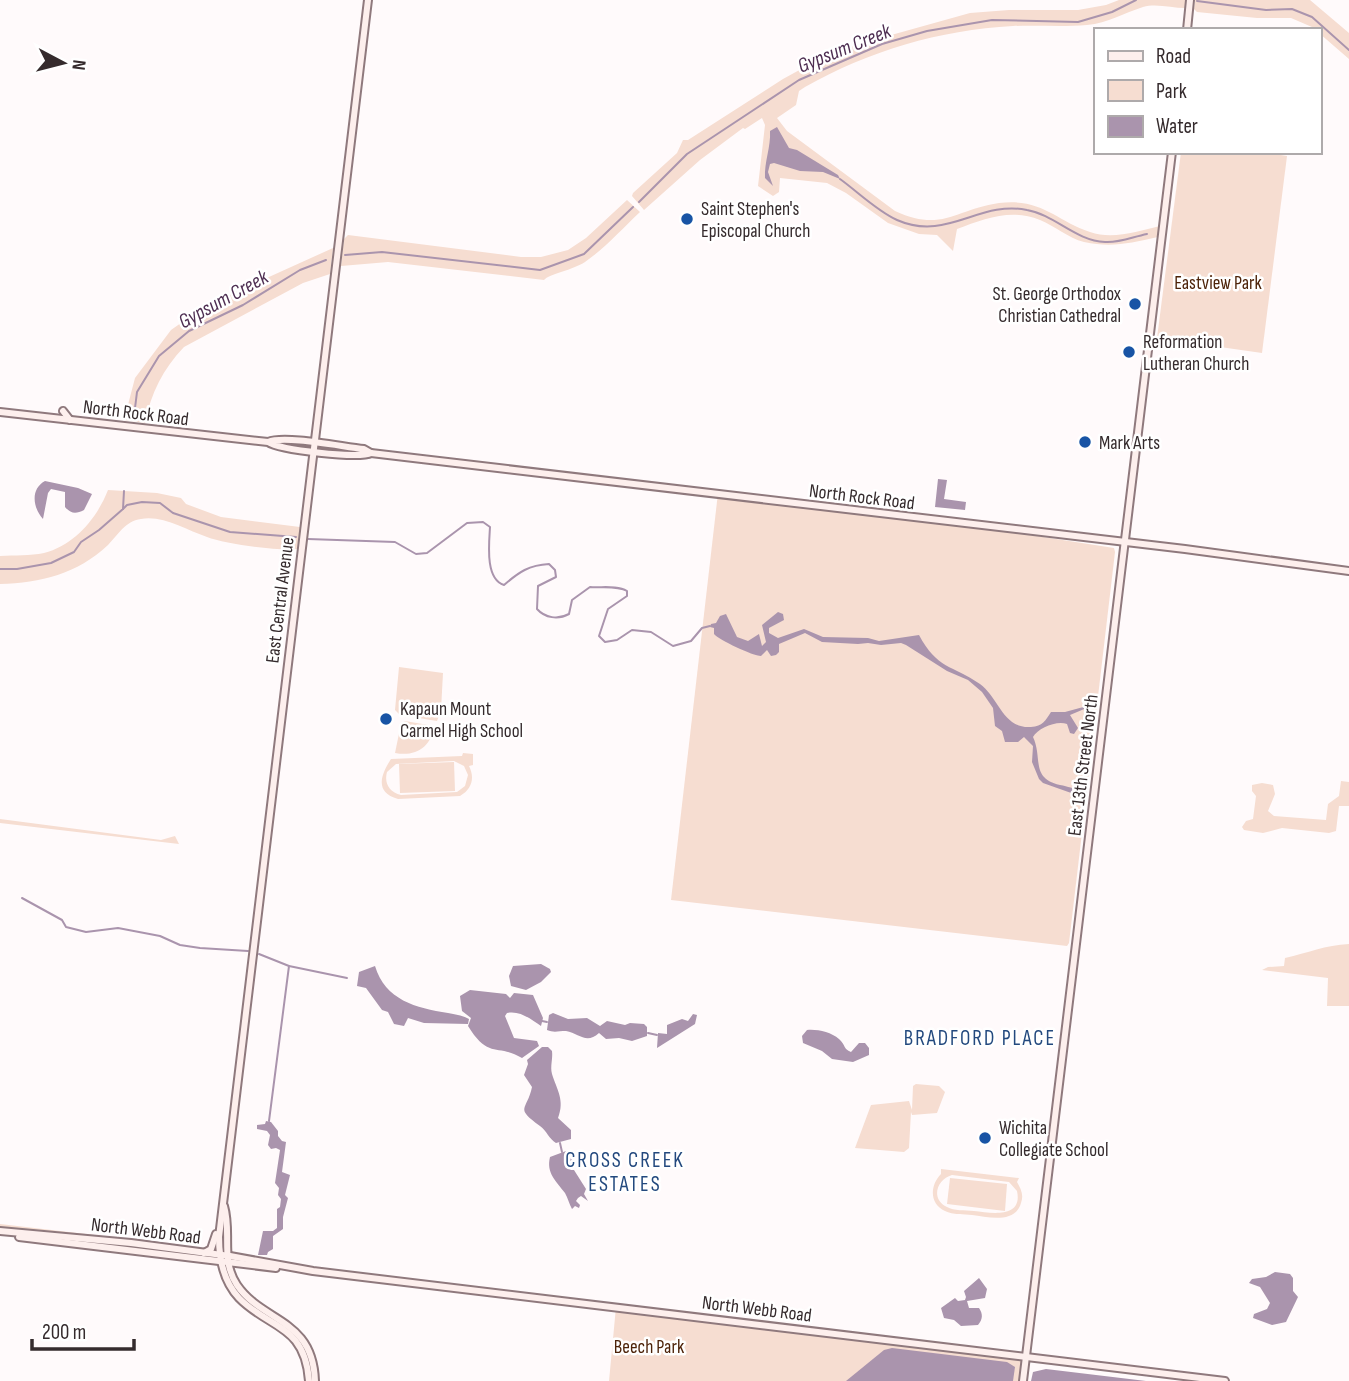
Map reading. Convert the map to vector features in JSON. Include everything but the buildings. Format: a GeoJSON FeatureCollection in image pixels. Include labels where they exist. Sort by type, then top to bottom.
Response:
{"type":"FeatureCollection","features":[{"type":"Feature","properties":{"kind":"main road","name":"East Central Avenue"},"geometry":{"type":"LineString","coordinates":[[309,1381],[304,1357],[293,1337],[240,1299],[229,1284],[220,1226],[368,0]]}},
{"type":"Feature","properties":{"kind":"main road"},"geometry":{"type":"LineString","coordinates":[[1187,28],[1191,0]]}},
{"type":"Feature","properties":{"kind":"main road","name":"East 13th Street North"},"geometry":{"type":"LineString","coordinates":[[1023,1381],[1172,154]]}},
{"type":"Feature","properties":{"kind":"main road"},"geometry":{"type":"LineString","coordinates":[[55,418],[61,410],[70,420]]}},
{"type":"Feature","properties":{"kind":"main road","name":"North Rock Road"},"geometry":{"type":"LineString","coordinates":[[0,412],[268,442],[276,439],[313,447],[364,450],[371,453],[1349,570]]}},
{"type":"Feature","properties":{"kind":"main road","name":"East Central Avenue"},"geometry":{"type":"LineString","coordinates":[[224,1204],[227,1214],[223,1259],[244,1293],[298,1334],[307,1349],[315,1381]]}},
{"type":"Feature","properties":{"kind":"main road"},"geometry":{"type":"LineString","coordinates":[[204,1253],[211,1249],[220,1226]]}},
{"type":"Feature","properties":{"kind":"main road","name":"North Webb Road"},"geometry":{"type":"LineString","coordinates":[[0,1233],[66,1236],[204,1253],[223,1259]]}},
{"type":"Feature","properties":{"kind":"main road","name":"North Webb Road"},"geometry":{"type":"LineString","coordinates":[[0,1233],[283,1264],[286,1267],[1225,1381]]}},
{"type":"Feature","properties":{"kind":"green space"},"geometry":{"type":"Polygon","coordinates":[[[1119,0],[1187,0],[1185,8],[1148,6],[1095,24],[985,28],[905,44],[854,63],[805,87],[799,91],[796,105],[777,118],[787,131],[895,211],[911,217],[937,220],[984,206],[1014,202],[1048,211],[1090,232],[1125,234],[1160,226],[1158,237],[1121,244],[1094,244],[1072,238],[1040,220],[1008,215],[957,229],[953,251],[937,235],[919,234],[888,223],[827,183],[780,178],[779,192],[773,196],[758,186],[765,125],[762,118],[743,128],[700,160],[644,210],[632,196],[677,153],[683,140],[688,140],[783,79],[834,51],[970,13],[1078,10],[1119,0]]]}},
{"type":"Feature","properties":{"kind":"green space"},"geometry":{"type":"Polygon","coordinates":[[[1195,0],[1310,0],[1349,33],[1349,59],[1321,35],[1321,28],[1314,28],[1291,18],[1257,18],[1197,12],[1194,9],[1195,0]]]}},
{"type":"Feature","properties":{"kind":"green space","name":"Eastview Park"},"geometry":{"type":"Polygon","coordinates":[[[1181,154],[1287,156],[1262,353],[1157,338],[1181,154]]]}},
{"type":"Feature","properties":{"kind":"green space"},"geometry":{"type":"Polygon","coordinates":[[[627,200],[640,212],[600,251],[585,262],[544,280],[388,262],[341,266],[344,239],[348,235],[521,257],[541,257],[568,250],[586,238],[627,200]]]}},
{"type":"Feature","properties":{"kind":"green space"},"geometry":{"type":"Polygon","coordinates":[[[333,248],[330,274],[303,283],[184,347],[159,382],[145,423],[124,420],[135,378],[171,330],[205,306],[333,248]]]}},
{"type":"Feature","properties":{"kind":"green space"},"geometry":{"type":"Polygon","coordinates":[[[108,490],[157,493],[181,498],[186,504],[221,517],[300,527],[297,549],[265,548],[226,542],[166,521],[149,518],[135,520],[126,525],[96,555],[71,570],[30,582],[0,584],[0,556],[44,553],[66,544],[84,529],[98,511],[108,490]]]}},
{"type":"Feature","properties":{"kind":"green space"},"geometry":{"type":"Polygon","coordinates":[[[718,493],[914,517],[1114,548],[1067,946],[671,900],[718,493]]]}},
{"type":"Feature","properties":{"kind":"green space"},"geometry":{"type":"Polygon","coordinates":[[[399,667],[443,673],[441,710],[437,721],[400,715],[395,710],[399,667]]]}},
{"type":"Feature","properties":{"kind":"green space"},"geometry":{"type":"Polygon","coordinates":[[[405,721],[434,726],[430,740],[416,752],[395,753],[401,724],[405,721]]]}},
{"type":"Feature","properties":{"kind":"green space"},"geometry":{"type":"Polygon","coordinates":[[[463,753],[473,754],[473,765],[469,766],[472,775],[470,787],[460,796],[398,799],[390,796],[382,787],[383,776],[391,759],[462,756],[463,753]],[[454,761],[396,764],[387,772],[386,780],[391,789],[401,795],[457,792],[465,786],[468,775],[464,766],[454,761]]]}},
{"type":"Feature","properties":{"kind":"green space"},"geometry":{"type":"Polygon","coordinates":[[[454,762],[455,791],[400,793],[399,764],[454,762]]]}},
{"type":"Feature","properties":{"kind":"green space"},"geometry":{"type":"Polygon","coordinates":[[[1341,781],[1349,782],[1349,806],[1339,806],[1336,831],[1329,833],[1282,828],[1263,833],[1244,830],[1242,827],[1246,821],[1253,819],[1256,796],[1252,785],[1273,785],[1275,794],[1268,811],[1274,816],[1326,820],[1328,804],[1339,796],[1341,781]]]}},
{"type":"Feature","properties":{"kind":"green space"},"geometry":{"type":"Polygon","coordinates":[[[0,819],[161,840],[175,836],[179,844],[0,823],[0,819]]]}},
{"type":"Feature","properties":{"kind":"green space"},"geometry":{"type":"Polygon","coordinates":[[[1349,944],[1349,1006],[1327,1006],[1328,978],[1262,970],[1284,966],[1285,958],[1349,944]]]}},
{"type":"Feature","properties":{"kind":"green space"},"geometry":{"type":"Polygon","coordinates":[[[913,1086],[939,1086],[945,1092],[937,1113],[912,1115],[911,1112],[909,1148],[904,1152],[855,1148],[871,1105],[909,1101],[912,1110],[913,1086]]]}},
{"type":"Feature","properties":{"kind":"green space"},"geometry":{"type":"Polygon","coordinates":[[[941,1169],[1019,1178],[1017,1182],[1022,1192],[1021,1203],[1013,1214],[1000,1218],[948,1212],[936,1204],[933,1194],[937,1178],[941,1169]],[[952,1175],[942,1181],[937,1194],[942,1203],[953,1209],[1004,1212],[1011,1210],[1018,1200],[1017,1191],[1009,1182],[952,1175]]]}},
{"type":"Feature","properties":{"kind":"green space"},"geometry":{"type":"Polygon","coordinates":[[[950,1178],[1007,1184],[1005,1211],[947,1204],[950,1178]]]}},
{"type":"Feature","properties":{"kind":"green space"},"geometry":{"type":"Polygon","coordinates":[[[0,1224],[129,1239],[0,1229],[0,1224]]]}},
{"type":"Feature","properties":{"kind":"green space","name":"Beech Park"},"geometry":{"type":"Polygon","coordinates":[[[616,1307],[1026,1357],[1023,1381],[609,1381],[616,1307]]]}},
{"type":"Feature","properties":{"kind":"water"},"geometry":{"type":"Polygon","coordinates":[[[777,127],[789,148],[797,150],[838,175],[840,179],[823,172],[800,171],[774,163],[770,164],[768,172],[773,186],[765,178],[765,172],[770,131],[777,127]]]}},
{"type":"Feature","properties":{"kind":"water"},"geometry":{"type":"Polygon","coordinates":[[[938,479],[947,480],[944,499],[966,502],[965,510],[935,507],[938,479]]]}},
{"type":"Feature","properties":{"kind":"water"},"geometry":{"type":"Polygon","coordinates":[[[45,481],[92,494],[84,510],[74,513],[65,507],[65,492],[51,489],[43,519],[37,510],[35,494],[40,484],[45,481]]]}},
{"type":"Feature","properties":{"kind":"water"},"geometry":{"type":"Polygon","coordinates":[[[778,612],[783,614],[784,620],[769,628],[769,633],[778,638],[804,629],[823,637],[868,638],[879,641],[919,635],[932,654],[980,684],[1008,718],[1022,726],[1038,726],[1051,712],[1065,712],[1098,703],[1098,706],[1070,715],[1078,728],[1074,734],[1070,733],[1067,724],[1058,723],[1043,728],[1033,737],[1039,766],[1045,777],[1060,785],[1087,788],[1087,795],[1074,794],[1043,783],[1032,762],[1033,746],[1024,737],[1018,742],[1005,742],[1002,731],[995,726],[993,708],[982,692],[968,680],[947,671],[906,645],[822,642],[805,633],[779,644],[779,652],[776,655],[771,656],[767,650],[761,656],[722,640],[714,634],[714,628],[710,627],[720,616],[726,614],[737,637],[748,641],[759,634],[762,646],[766,642],[762,625],[778,612]]]}},
{"type":"Feature","properties":{"kind":"water"},"geometry":{"type":"Polygon","coordinates":[[[541,964],[551,972],[541,982],[526,990],[511,986],[509,976],[513,966],[541,964]]]}},
{"type":"Feature","properties":{"kind":"water"},"geometry":{"type":"Polygon","coordinates":[[[375,966],[386,987],[403,1000],[413,1005],[464,1017],[469,1019],[468,1024],[424,1023],[408,1018],[404,1026],[394,1024],[388,1012],[382,1010],[366,988],[357,986],[359,972],[375,966]]]}},
{"type":"Feature","properties":{"kind":"water"},"geometry":{"type":"Polygon","coordinates":[[[470,990],[506,994],[510,998],[514,993],[533,995],[543,1018],[541,1026],[517,1013],[507,1013],[505,1016],[514,1038],[537,1041],[539,1046],[522,1058],[482,1043],[468,1026],[471,1018],[462,1011],[460,996],[470,990]]]}},
{"type":"Feature","properties":{"kind":"water"},"geometry":{"type":"Polygon","coordinates":[[[553,1013],[568,1019],[587,1018],[600,1026],[607,1021],[625,1025],[644,1024],[647,1027],[647,1036],[632,1041],[606,1039],[599,1033],[586,1038],[566,1031],[549,1031],[549,1015],[553,1013]]]}},
{"type":"Feature","properties":{"kind":"water"},"geometry":{"type":"Polygon","coordinates":[[[693,1014],[697,1015],[695,1024],[657,1048],[658,1033],[667,1034],[667,1025],[682,1019],[688,1021],[693,1014]]]}},
{"type":"Feature","properties":{"kind":"water"},"geometry":{"type":"Polygon","coordinates":[[[807,1030],[832,1034],[851,1052],[859,1043],[865,1043],[869,1048],[869,1055],[853,1062],[832,1059],[822,1051],[803,1043],[802,1036],[807,1030]]]}},
{"type":"Feature","properties":{"kind":"water"},"geometry":{"type":"Polygon","coordinates":[[[542,1047],[548,1047],[552,1051],[551,1071],[560,1100],[558,1118],[571,1130],[571,1139],[556,1143],[527,1115],[524,1108],[532,1087],[524,1075],[527,1060],[542,1047]]]}},
{"type":"Feature","properties":{"kind":"water"},"geometry":{"type":"Polygon","coordinates":[[[266,1121],[271,1122],[278,1131],[278,1136],[286,1142],[282,1172],[290,1175],[285,1195],[288,1198],[283,1229],[273,1236],[273,1249],[267,1255],[258,1255],[263,1231],[277,1228],[277,1209],[281,1199],[275,1183],[280,1150],[271,1149],[268,1145],[270,1135],[267,1131],[257,1129],[257,1125],[265,1124],[266,1121]]]}},
{"type":"Feature","properties":{"kind":"water"},"geometry":{"type":"Polygon","coordinates":[[[566,1151],[572,1154],[570,1170],[574,1170],[586,1189],[584,1194],[588,1201],[581,1196],[578,1198],[576,1201],[580,1205],[579,1208],[575,1206],[572,1209],[549,1168],[550,1157],[566,1151]]]}},
{"type":"Feature","properties":{"kind":"water"},"geometry":{"type":"Polygon","coordinates":[[[1275,1272],[1290,1274],[1293,1278],[1293,1291],[1298,1297],[1286,1322],[1272,1325],[1253,1318],[1254,1314],[1267,1309],[1270,1303],[1260,1287],[1249,1283],[1252,1279],[1266,1277],[1275,1272]]]}},
{"type":"Feature","properties":{"kind":"water"},"geometry":{"type":"Polygon","coordinates":[[[979,1278],[987,1289],[985,1298],[967,1301],[969,1308],[979,1308],[982,1314],[978,1325],[961,1326],[954,1320],[944,1318],[941,1308],[955,1298],[958,1301],[965,1300],[964,1291],[979,1278]]]}},
{"type":"Feature","properties":{"kind":"water"},"geometry":{"type":"Polygon","coordinates":[[[892,1348],[1007,1362],[1015,1367],[1013,1381],[846,1381],[884,1350],[892,1348]]]}},
{"type":"Feature","properties":{"kind":"water"},"geometry":{"type":"Polygon","coordinates":[[[1046,1369],[1146,1381],[1031,1381],[1033,1372],[1046,1369]]]}},
{"type":"Feature","properties":{"kind":"waterway","name":"Gypsum Creek"},"geometry":{"type":"LineString","coordinates":[[639,202],[687,154],[799,80],[882,44],[927,31],[992,20],[1078,22],[1112,12],[1136,0]]}},
{"type":"Feature","properties":{"kind":"waterway","name":"Gypsum Creek"},"geometry":{"type":"LineString","coordinates":[[1197,1],[1266,10],[1292,9],[1312,17],[1349,50]]}},
{"type":"Feature","properties":{"kind":"waterway"},"geometry":{"type":"LineString","coordinates":[[840,179],[890,216],[915,225],[947,224],[993,210],[1010,208],[1037,213],[1094,241],[1116,242],[1147,234]]}},
{"type":"Feature","properties":{"kind":"waterway","name":"Gypsum Creek"},"geometry":{"type":"LineString","coordinates":[[345,255],[382,252],[540,270],[584,254],[633,207]]}},
{"type":"Feature","properties":{"kind":"waterway","name":"Gypsum Creek"},"geometry":{"type":"LineString","coordinates":[[134,416],[137,392],[159,356],[189,331],[243,305],[300,270],[326,260]]}},
{"type":"Feature","properties":{"kind":"waterway","name":"Gypsum Creek"},"geometry":{"type":"LineString","coordinates":[[0,569],[51,563],[74,552],[81,542],[123,509],[124,491]]}},
{"type":"Feature","properties":{"kind":"waterway"},"geometry":{"type":"LineString","coordinates":[[123,509],[127,505],[142,502],[160,503],[173,513],[230,532],[296,537]]}},
{"type":"Feature","properties":{"kind":"waterway"},"geometry":{"type":"LineString","coordinates":[[308,539],[395,542],[416,554],[427,553],[467,523],[483,522],[490,527],[491,568],[498,581],[504,585],[520,573],[536,566],[549,564],[555,570],[556,577],[538,586],[537,609],[548,616],[569,614],[572,600],[590,587],[614,587],[627,591],[627,596],[608,609],[599,636],[605,642],[617,640],[632,630],[651,632],[673,646],[691,641],[702,628],[710,626]]}},
{"type":"Feature","properties":{"kind":"waterway"},"geometry":{"type":"LineString","coordinates":[[22,898],[62,920],[66,927],[86,932],[118,928],[160,936],[180,945],[248,951]]}},
{"type":"Feature","properties":{"kind":"waterway"},"geometry":{"type":"LineString","coordinates":[[259,954],[289,966],[347,978]]}},
{"type":"Feature","properties":{"kind":"waterway"},"geometry":{"type":"LineString","coordinates":[[269,1121],[289,966]]}},
{"type":"Feature","properties":{"kind":"waterway"},"geometry":{"type":"LineString","coordinates":[[542,1021],[547,1022]]}},
{"type":"Feature","properties":{"kind":"waterway"},"geometry":{"type":"LineString","coordinates":[[648,1033],[657,1035]]}},
{"type":"Feature","properties":{"kind":"waterway"},"geometry":{"type":"LineString","coordinates":[[560,1143],[562,1152]]}},
{"type":"Feature","properties":{"kind":"place","name":"Saint Stephen's Episcopal Church"},"geometry":{"type":"Point","coordinates":[687,219]}},
{"type":"Feature","properties":{"kind":"place","name":"St. George Orthodox Christian Cathedral"},"geometry":{"type":"Point","coordinates":[1135,304]}},
{"type":"Feature","properties":{"kind":"place","name":"Reformation Lutheran Church"},"geometry":{"type":"Point","coordinates":[1129,352]}},
{"type":"Feature","properties":{"kind":"place","name":"Mark Arts"},"geometry":{"type":"Point","coordinates":[1085,442]}},
{"type":"Feature","properties":{"kind":"place","name":"Kapaun Mount Carmel High School"},"geometry":{"type":"Point","coordinates":[386,719]}},
{"type":"Feature","properties":{"kind":"place","name":"Wichita Collegiate School"},"geometry":{"type":"Point","coordinates":[985,1138]}},
{"type":"Feature","properties":{"kind":"district","name":"BRADFORD PLACE"},"geometry":{"type":"Point","coordinates":[980,1038]}},
{"type":"Feature","properties":{"kind":"district","name":"CROSS CREEK ESTATES"},"geometry":{"type":"Point","coordinates":[625,1172]}}]}
